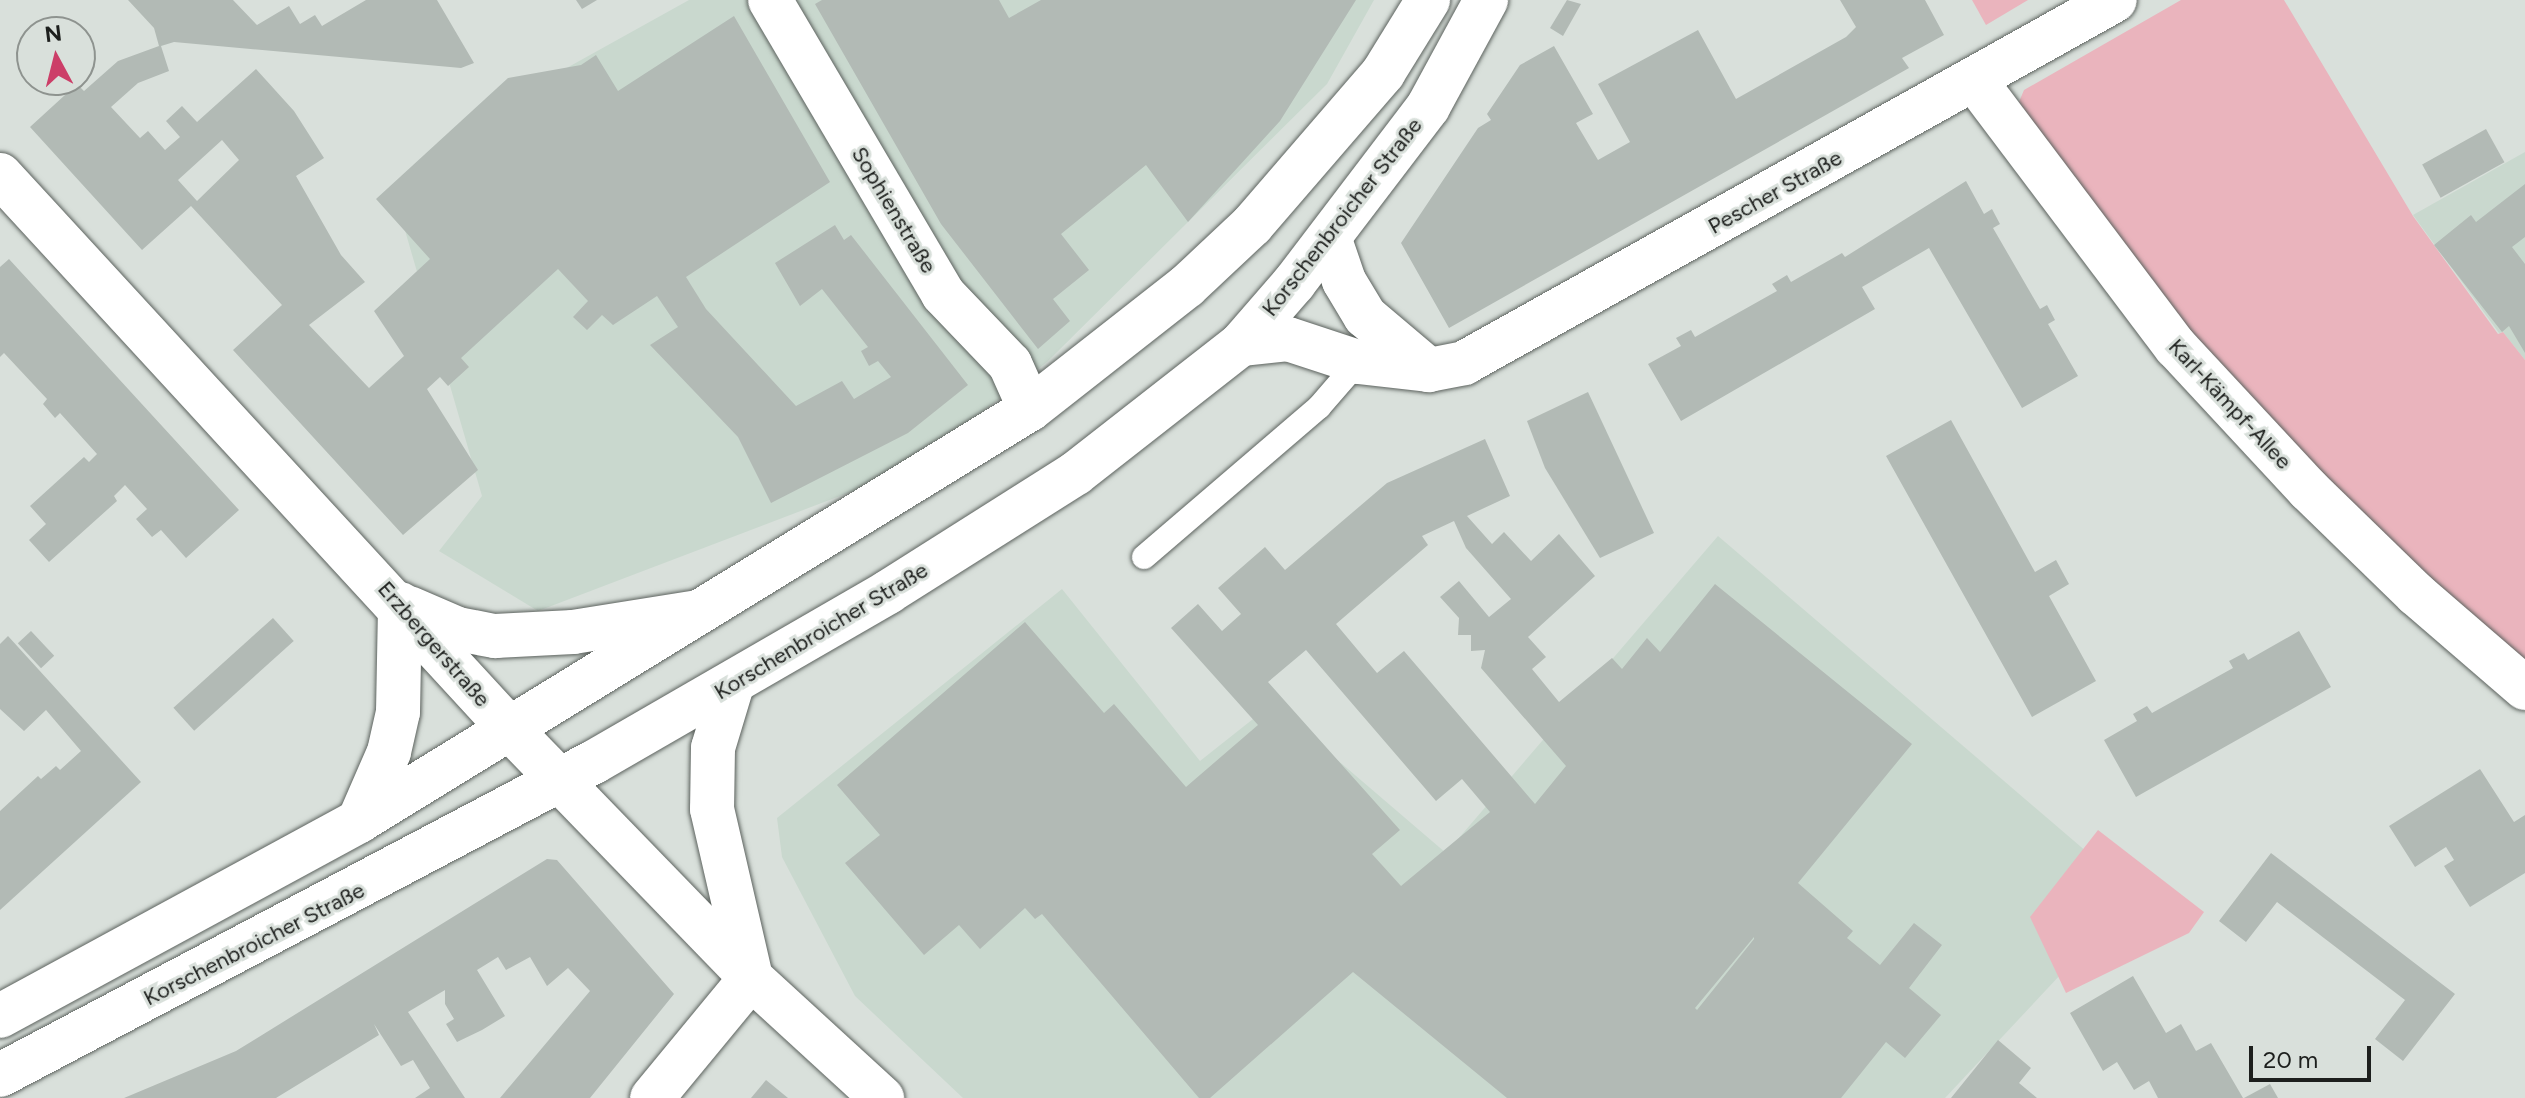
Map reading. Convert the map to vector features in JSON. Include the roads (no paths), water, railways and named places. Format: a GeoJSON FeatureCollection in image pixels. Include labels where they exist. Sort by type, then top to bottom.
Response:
{"type":"FeatureCollection","features":[{"type":"Feature","properties":{"kind":"main road","name":"Sophienstraße"},"geometry":{"type":"LineString","coordinates":[[770,0],[943,294],[1010,364],[1030,409]]}},
{"type":"Feature","properties":{"kind":"main road"},"geometry":{"type":"LineString","coordinates":[[0,1016],[359,821],[507,726],[1030,409],[1187,286],[1252,225],[1383,73],[1428,0]]}},
{"type":"Feature","properties":{"kind":"main road","name":"Korschenbroicher Straße"},"geometry":{"type":"LineString","coordinates":[[0,1075],[562,780],[732,685],[1076,473],[1241,344],[1330,240],[1428,107],[1486,0]]}},
{"type":"Feature","properties":{"kind":"main road","name":"Pescher Straße"},"geometry":{"type":"LineString","coordinates":[[1241,344],[1288,339],[1358,362],[1429,370],[1464,363],[1976,82],[2115,0]]}},
{"type":"Feature","properties":{"kind":"main road","name":"Karl-Kämpf-Allee"},"geometry":{"type":"LineString","coordinates":[[1976,82],[2176,347],[2330,511],[2416,594],[2525,688]]}},
{"type":"Feature","properties":{"kind":"main road","name":"Erzbergerstraße"},"geometry":{"type":"LineString","coordinates":[[0,176],[400,604],[507,726],[751,978],[882,1098]]}},
{"type":"Feature","properties":{"kind":"main road"},"geometry":{"type":"LineString","coordinates":[[1330,240],[1344,281],[1365,316],[1429,370]]}},
{"type":"Feature","properties":{"kind":"main road"},"geometry":{"type":"LineString","coordinates":[[359,821],[389,752],[398,712],[400,604],[458,629],[495,636],[573,632],[698,612]]}},
{"type":"Feature","properties":{"kind":"main road"},"geometry":{"type":"LineString","coordinates":[[652,1098],[751,978],[710,787],[713,748],[732,685]]}},
{"type":"Feature","properties":{"kind":"lane"},"geometry":{"type":"LineString","coordinates":[[1144,557],[1319,407],[1358,362]]}}]}
